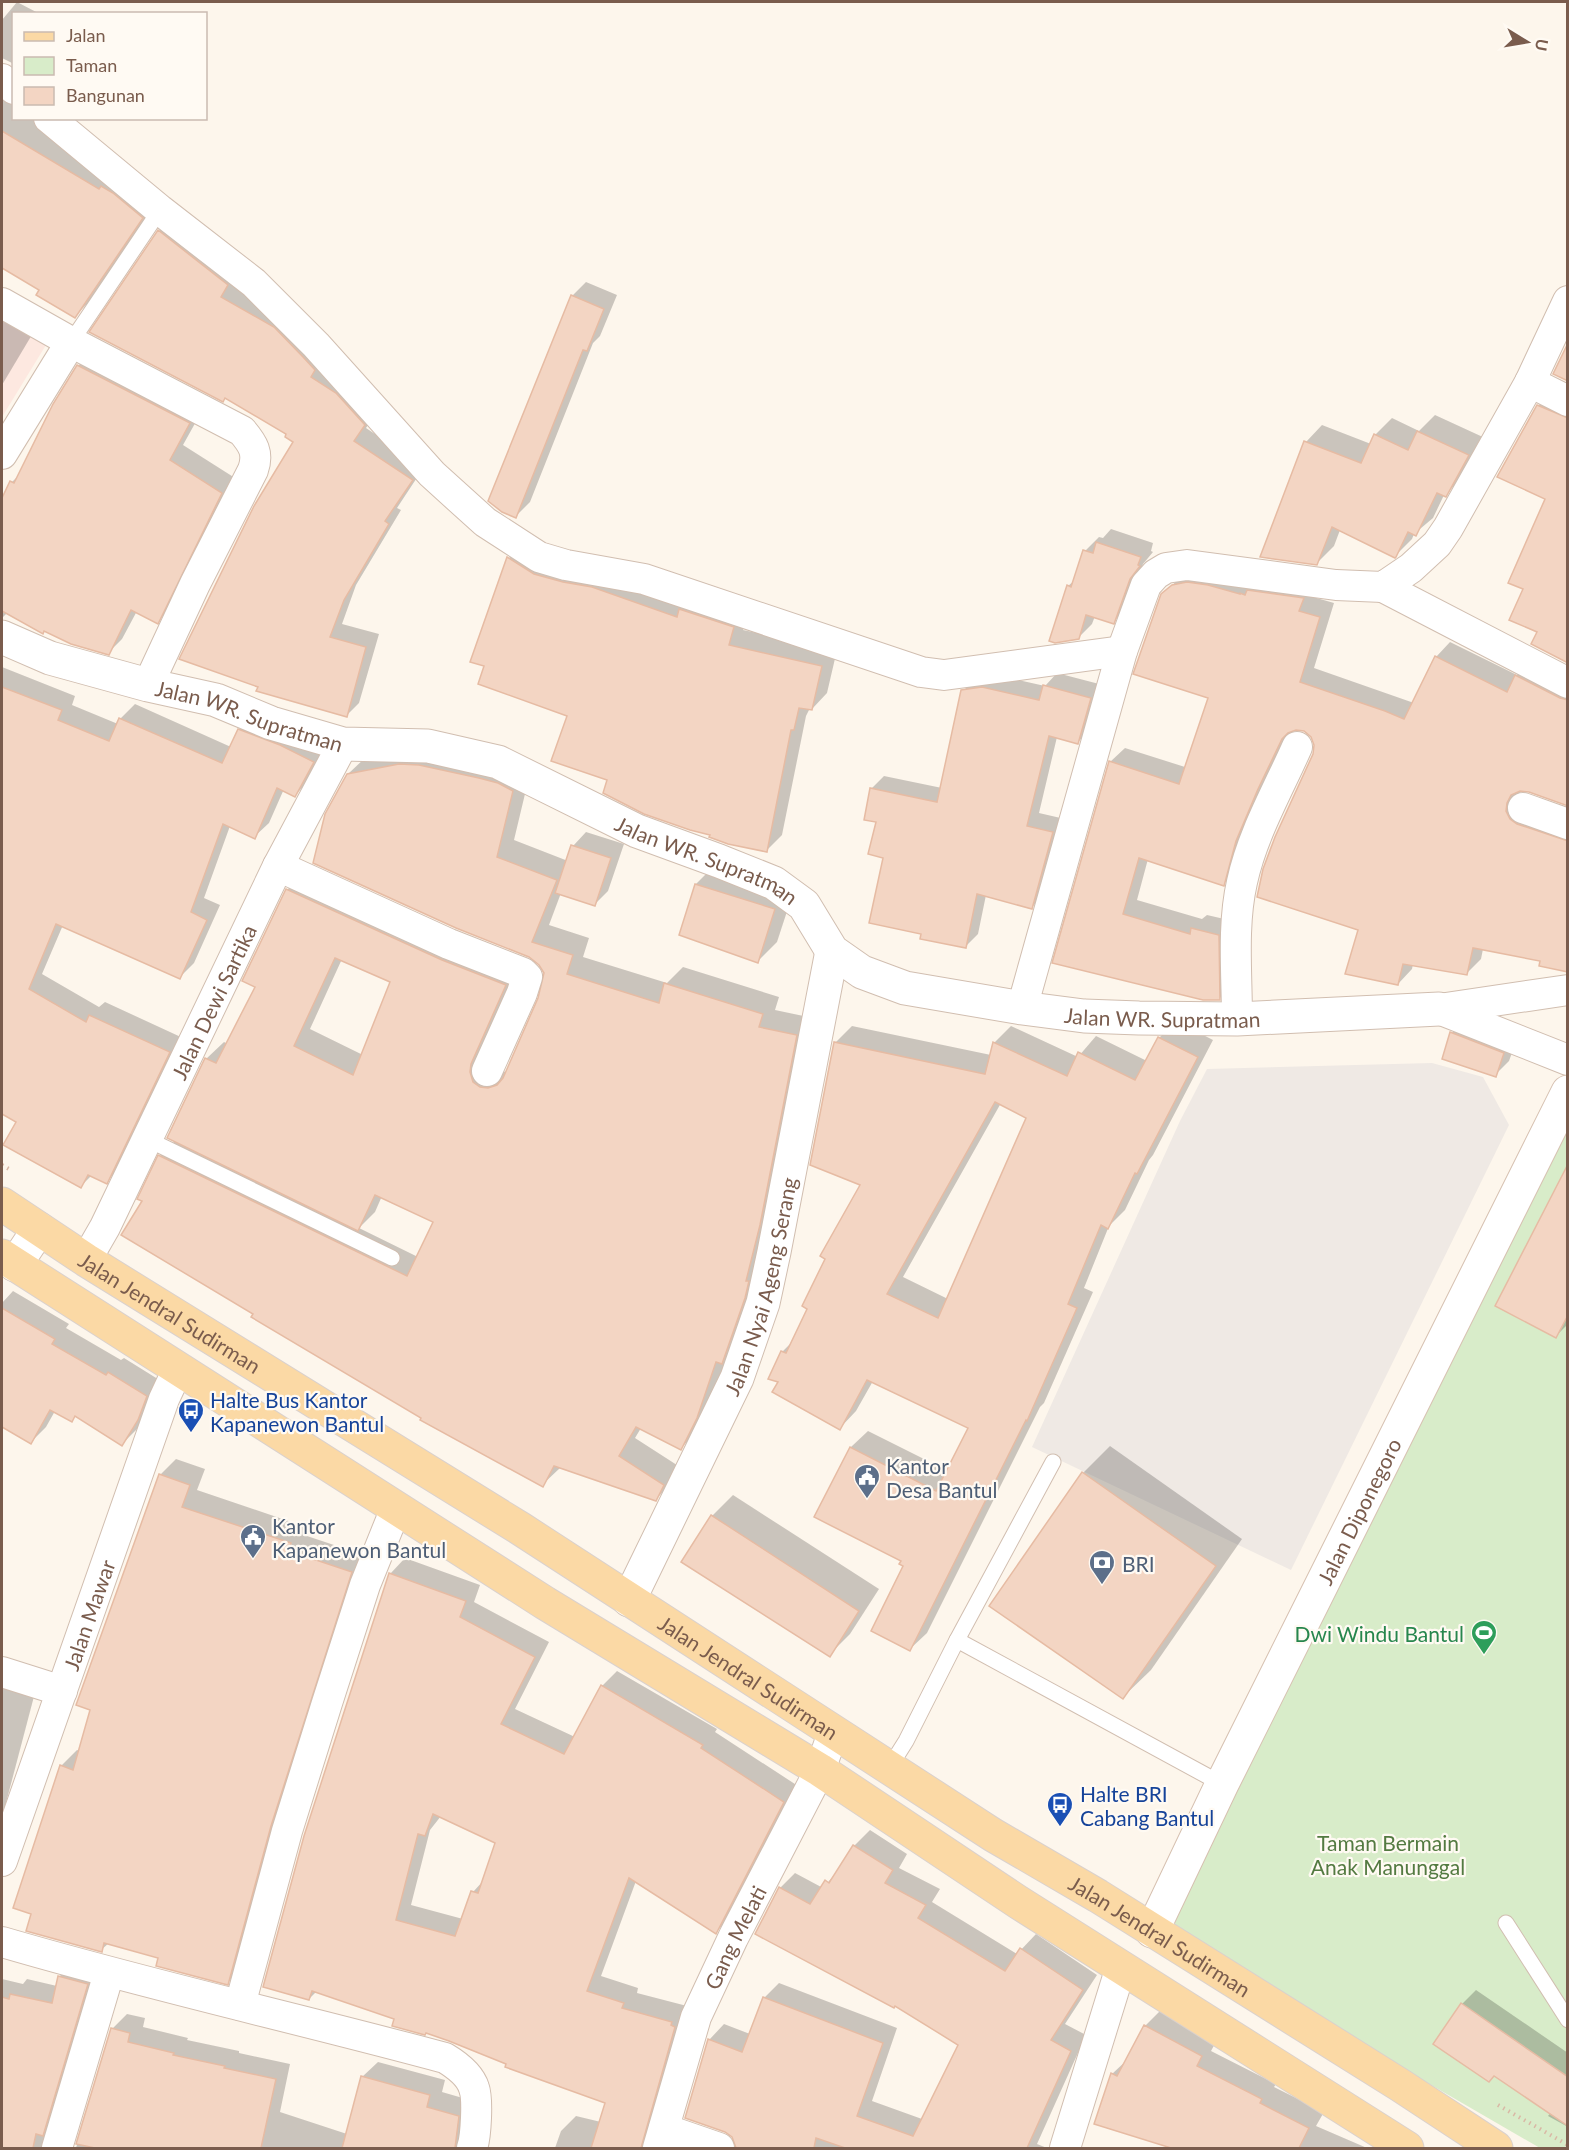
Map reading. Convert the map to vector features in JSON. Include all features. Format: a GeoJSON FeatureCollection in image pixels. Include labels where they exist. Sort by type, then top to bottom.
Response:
{"type":"FeatureCollection","features":[{"type":"Feature","properties":{"kind":"main road","name":"Jalan Jendral Sudirman"},"geometry":{"type":"LineString","coordinates":[[2,1204],[86,1260],[355,1425],[993,1835],[1400,2085],[1496,2148]]}},
{"type":"Feature","properties":{"kind":"main road","name":"Jalan Jendral Sudirman"},"geometry":{"type":"LineString","coordinates":[[8,1260],[555,1609],[820,1770],[1018,1902],[1407,2148]]}},
{"type":"Feature","properties":{"kind":"street"},"geometry":{"type":"LineString","coordinates":[[51,120],[160,210],[254,282],[316,345],[432,474],[485,522],[539,557],[566,565],[644,579],[921,672],[944,675],[1122,651]]}},
{"type":"Feature","properties":{"kind":"street"},"geometry":{"type":"LineString","coordinates":[[1383,587],[1411,568],[1437,544],[1530,382],[1568,301]]}},
{"type":"Feature","properties":{"kind":"street"},"geometry":{"type":"LineString","coordinates":[[2,303],[71,342],[242,431],[256,450],[253,470],[147,685]]}},
{"type":"Feature","properties":{"kind":"street"},"geometry":{"type":"LineString","coordinates":[[2,454],[71,342]]}},
{"type":"Feature","properties":{"kind":"street"},"geometry":{"type":"LineString","coordinates":[[1530,382],[1568,401]]}},
{"type":"Feature","properties":{"kind":"street"},"geometry":{"type":"LineString","coordinates":[[1022,1008],[1122,651],[1146,585],[1156,574],[1166,568],[1187,565],[1336,585],[1383,587],[1568,683]]}},
{"type":"Feature","properties":{"kind":"street","name":"Jalan WR. Supratman"},"geometry":{"type":"LineString","coordinates":[[2,637],[50,658],[147,685],[216,700],[271,723],[343,744],[428,746],[498,762],[637,831],[774,883],[804,905],[832,951],[862,972],[925,993],[1083,1016],[1237,1019],[1439,1009],[1568,990]]}},
{"type":"Feature","properties":{"kind":"street","name":"Jalan Dewi Sartika"},"geometry":{"type":"LineString","coordinates":[[86,1260],[105,1227],[278,866],[343,744]]}},
{"type":"Feature","properties":{"kind":"street"},"geometry":{"type":"LineString","coordinates":[[1237,1019],[1237,914],[1242,882],[1251,849],[1297,747]]}},
{"type":"Feature","properties":{"kind":"street"},"geometry":{"type":"LineString","coordinates":[[1523,808],[1568,824]]}},
{"type":"Feature","properties":{"kind":"street"},"geometry":{"type":"LineString","coordinates":[[278,866],[449,944],[523,973],[527,977],[522,993],[487,1071]]}},
{"type":"Feature","properties":{"kind":"street","name":"Jalan Nyai Ageng Serang"},"geometry":{"type":"LineString","coordinates":[[629,1600],[737,1378],[763,1303],[832,951]]}},
{"type":"Feature","properties":{"kind":"street","name":"Jalan WR. Supratman"},"geometry":{"type":"LineString","coordinates":[[1439,1009],[1568,1060]]}},
{"type":"Feature","properties":{"kind":"street","name":"Jalan Diponegoro"},"geometry":{"type":"LineString","coordinates":[[1152,1931],[1222,1784],[1568,1092]]}},
{"type":"Feature","properties":{"kind":"street"},"geometry":{"type":"LineString","coordinates":[[8,1260],[39,1229]]}},
{"type":"Feature","properties":{"kind":"street","name":"Jalan Mawar"},"geometry":{"type":"LineString","coordinates":[[2,1861],[164,1399],[178,1370]]}},
{"type":"Feature","properties":{"kind":"street"},"geometry":{"type":"LineString","coordinates":[[240,2005],[287,1831],[327,1703],[365,1585],[396,1508]]}},
{"type":"Feature","properties":{"kind":"street"},"geometry":{"type":"LineString","coordinates":[[2,1672],[62,1691]]}},
{"type":"Feature","properties":{"kind":"street","name":"Gang Melati"},"geometry":{"type":"LineString","coordinates":[[661,2139],[696,2017],[733,1938],[820,1770],[833,1733]]}},
{"type":"Feature","properties":{"kind":"street"},"geometry":{"type":"LineString","coordinates":[[2,1942],[109,1973],[445,2058],[458,2066],[474,2087],[476,2137],[472,2148]]}},
{"type":"Feature","properties":{"kind":"street"},"geometry":{"type":"LineString","coordinates":[[1065,2148],[1121,1967]]}},
{"type":"Feature","properties":{"kind":"street"},"geometry":{"type":"LineString","coordinates":[[57,2148],[109,1973]]}},
{"type":"Feature","properties":{"kind":"street"},"geometry":{"type":"LineString","coordinates":[[661,2139],[719,2148]]}},
{"type":"Feature","properties":{"kind":"lane"},"geometry":{"type":"LineString","coordinates":[[71,342],[160,210]]}},
{"type":"Feature","properties":{"kind":"lane"},"geometry":{"type":"LineString","coordinates":[[147,1139],[392,1258]]}},
{"type":"Feature","properties":{"kind":"lane"},"geometry":{"type":"LineString","coordinates":[[889,1768],[906,1741],[957,1640],[1053,1462]]}},
{"type":"Feature","properties":{"kind":"lane"},"geometry":{"type":"LineString","coordinates":[[957,1640],[1222,1784]]}},
{"type":"Feature","properties":{"kind":"lane"},"geometry":{"type":"LineString","coordinates":[[1506,1923],[1568,2020]]}},
{"type":"Feature","properties":{"kind":"shaded area"},"geometry":{"type":"Polygon","coordinates":[[[2,311],[49,340],[2,417],[2,311]]]}},
{"type":"Feature","properties":{"kind":"shaded area"},"geometry":{"type":"Polygon","coordinates":[[[1432,1063],[1483,1077],[1509,1125],[1291,1570],[1032,1447],[1180,1121],[1207,1069],[1432,1063]]]}},
{"type":"Feature","properties":{"kind":"green space","name":"Taman Bermain Anak Manunggal"},"geometry":{"type":"Polygon","coordinates":[[[1567,1106],[1567,2148],[1540,2148],[1162,1929],[1567,1106]]]}},
{"type":"Feature","properties":{"kind":"building"},"geometry":{"type":"Polygon","coordinates":[[[2,131],[99,189],[101,186],[113,193],[143,218],[75,318],[36,295],[39,290],[2,268],[2,131]]]}},
{"type":"Feature","properties":{"kind":"building"},"geometry":{"type":"Polygon","coordinates":[[[158,230],[228,285],[221,297],[274,327],[303,357],[315,370],[311,377],[336,393],[365,425],[354,441],[413,480],[385,521],[389,524],[344,600],[330,637],[366,647],[347,717],[256,691],[258,687],[179,659],[254,506],[293,442],[285,437],[286,434],[225,398],[223,402],[89,332],[158,230]]]}},
{"type":"Feature","properties":{"kind":"building"},"geometry":{"type":"Polygon","coordinates":[[[571,295],[604,309],[587,351],[583,350],[516,518],[502,512],[488,501],[571,295]]]}},
{"type":"Feature","properties":{"kind":"building"},"geometry":{"type":"Polygon","coordinates":[[[1568,343],[1568,381],[1553,374],[1568,343]]]}},
{"type":"Feature","properties":{"kind":"building"},"geometry":{"type":"Polygon","coordinates":[[[77,365],[190,423],[170,460],[222,493],[158,624],[131,610],[109,655],[71,644],[44,631],[43,634],[2,611],[2,498],[10,481],[14,483],[53,404],[77,365]]]}},
{"type":"Feature","properties":{"kind":"building"},"geometry":{"type":"Polygon","coordinates":[[[1537,405],[1568,418],[1568,663],[1531,644],[1537,632],[1509,620],[1523,589],[1508,583],[1545,499],[1497,477],[1537,405]]]}},
{"type":"Feature","properties":{"kind":"building"},"geometry":{"type":"Polygon","coordinates":[[[1417,431],[1469,455],[1446,497],[1437,493],[1416,536],[1408,532],[1395,558],[1332,527],[1317,565],[1260,557],[1304,441],[1361,463],[1374,434],[1408,450],[1417,431]]]}},
{"type":"Feature","properties":{"kind":"building"},"geometry":{"type":"Polygon","coordinates":[[[1096,542],[1141,557],[1138,565],[1140,566],[1130,579],[1114,624],[1086,615],[1079,639],[1055,643],[1049,641],[1067,585],[1071,587],[1083,550],[1093,553],[1096,542]]]}},
{"type":"Feature","properties":{"kind":"building"},"geometry":{"type":"Polygon","coordinates":[[[507,557],[534,574],[592,587],[677,617],[679,609],[734,627],[729,645],[822,666],[812,710],[799,708],[794,730],[791,730],[767,852],[728,844],[709,837],[710,835],[644,814],[603,793],[607,780],[551,761],[567,716],[478,684],[484,666],[470,662],[507,557]]]}},
{"type":"Feature","properties":{"kind":"building"},"geometry":{"type":"Polygon","coordinates":[[[1187,582],[1245,595],[1247,590],[1304,598],[1299,611],[1320,617],[1300,682],[1404,719],[1435,656],[1507,692],[1515,675],[1568,700],[1568,806],[1520,791],[1511,795],[1506,811],[1510,819],[1517,824],[1568,841],[1568,972],[1539,966],[1540,961],[1473,948],[1467,975],[1403,964],[1398,985],[1345,974],[1358,930],[1257,897],[1263,869],[1275,837],[1313,754],[1314,745],[1311,737],[1304,731],[1296,730],[1288,733],[1282,739],[1258,789],[1236,841],[1224,886],[1139,858],[1123,914],[1190,934],[1191,928],[1219,935],[1220,1000],[1203,1000],[1052,963],[1109,761],[1179,784],[1208,698],[1133,674],[1161,594],[1172,585],[1187,582]]]}},
{"type":"Feature","properties":{"kind":"building"},"geometry":{"type":"Polygon","coordinates":[[[1043,685],[1091,698],[1078,744],[1049,736],[1027,826],[1053,832],[1032,909],[977,894],[966,948],[920,939],[921,934],[869,923],[883,858],[868,854],[876,822],[864,820],[870,788],[937,802],[961,690],[982,687],[1039,700],[1043,685]]]}},
{"type":"Feature","properties":{"kind":"building"},"geometry":{"type":"Polygon","coordinates":[[[2,687],[62,710],[58,720],[109,741],[119,718],[222,763],[238,729],[280,745],[314,762],[295,797],[277,788],[255,839],[223,824],[191,912],[207,920],[180,979],[56,924],[29,989],[86,1022],[89,1015],[170,1052],[107,1184],[88,1175],[81,1188],[3,1145],[16,1122],[2,1114],[2,687]]]}},
{"type":"Feature","properties":{"kind":"building"},"geometry":{"type":"Polygon","coordinates":[[[399,764],[419,765],[498,783],[513,791],[497,857],[557,880],[532,942],[573,955],[567,974],[659,1003],[664,983],[763,1014],[759,1027],[797,1035],[760,1225],[746,1281],[749,1281],[722,1364],[716,1362],[697,1418],[681,1450],[636,1427],[619,1456],[664,1485],[656,1501],[554,1466],[543,1487],[420,1420],[421,1418],[251,1317],[253,1314],[121,1235],[142,1201],[137,1199],[158,1155],[407,1276],[433,1222],[375,1195],[358,1231],[167,1138],[205,1058],[216,1063],[255,987],[242,981],[286,889],[442,960],[506,985],[471,1064],[470,1072],[473,1082],[480,1087],[488,1088],[497,1085],[503,1078],[538,998],[544,973],[539,965],[529,957],[456,928],[313,863],[325,814],[347,774],[399,764]],[[335,958],[294,1046],[353,1075],[390,982],[335,958]]]}},
{"type":"Feature","properties":{"kind":"building"},"geometry":{"type":"Polygon","coordinates":[[[571,845],[611,858],[595,906],[555,893],[571,845]]]}},
{"type":"Feature","properties":{"kind":"building"},"geometry":{"type":"Polygon","coordinates":[[[695,884],[775,909],[758,963],[679,935],[695,884]]]}},
{"type":"Feature","properties":{"kind":"building"},"geometry":{"type":"Polygon","coordinates":[[[1450,1032],[1504,1053],[1496,1077],[1442,1059],[1450,1032]]]}},
{"type":"Feature","properties":{"kind":"building"},"geometry":{"type":"Polygon","coordinates":[[[1158,1037],[1198,1057],[1137,1174],[1135,1173],[1108,1229],[1101,1225],[1068,1304],[1077,1308],[1027,1421],[910,1651],[871,1631],[903,1566],[899,1564],[901,1561],[814,1517],[850,1447],[936,1491],[968,1428],[867,1380],[840,1430],[772,1392],[778,1382],[768,1379],[781,1351],[786,1353],[807,1309],[802,1306],[825,1259],[820,1256],[860,1185],[810,1165],[834,1042],[985,1074],[993,1042],[1067,1076],[1078,1052],[1135,1080],[1158,1037]],[[995,1102],[887,1294],[938,1318],[1026,1118],[995,1102]]]}},
{"type":"Feature","properties":{"kind":"building"},"geometry":{"type":"Polygon","coordinates":[[[1568,1164],[1568,1315],[1556,1338],[1495,1306],[1568,1164]]]}},
{"type":"Feature","properties":{"kind":"building"},"geometry":{"type":"Polygon","coordinates":[[[2,1308],[55,1339],[52,1344],[106,1375],[108,1372],[147,1396],[138,1420],[122,1446],[75,1416],[72,1422],[50,1410],[31,1444],[2,1427],[2,1308]]]}},
{"type":"Feature","properties":{"kind":"building","name":"BRI"},"geometry":{"type":"Polygon","coordinates":[[[1082,1472],[1216,1566],[1123,1699],[989,1606],[1082,1472]]]}},
{"type":"Feature","properties":{"kind":"building"},"geometry":{"type":"Polygon","coordinates":[[[159,1474],[190,1485],[182,1507],[291,1543],[289,1551],[352,1572],[271,1826],[228,1985],[156,1966],[158,1958],[104,1943],[102,1952],[26,1931],[31,1914],[13,1908],[60,1765],[73,1770],[90,1710],[76,1705],[159,1474]]]}},
{"type":"Feature","properties":{"kind":"building"},"geometry":{"type":"Polygon","coordinates":[[[711,1515],[859,1611],[830,1657],[681,1562],[711,1515]]]}},
{"type":"Feature","properties":{"kind":"building"},"geometry":{"type":"Polygon","coordinates":[[[389,1573],[466,1601],[460,1617],[535,1657],[501,1724],[564,1754],[601,1685],[703,1745],[701,1748],[784,1802],[716,1934],[629,1878],[587,1991],[624,2003],[622,2008],[672,2022],[671,2025],[675,2027],[641,2148],[591,2148],[605,2103],[505,2067],[506,2064],[449,2041],[426,2033],[425,2035],[392,2026],[394,2019],[312,1991],[309,2000],[263,1987],[304,1836],[389,1573]],[[433,1814],[425,1836],[418,1834],[396,1920],[455,1936],[471,1891],[478,1893],[495,1843],[433,1814]]]}},
{"type":"Feature","properties":{"kind":"building"},"geometry":{"type":"Polygon","coordinates":[[[853,1845],[893,1870],[885,1883],[926,1905],[918,1918],[1005,1971],[1020,1948],[1083,1990],[1051,2040],[1071,2051],[1027,2148],[845,2148],[816,2138],[814,2148],[736,2148],[732,2137],[725,2132],[685,2118],[708,2039],[742,2052],[763,1997],[883,2043],[857,2116],[913,2136],[958,2045],[895,2006],[894,2008],[755,1934],[779,1887],[810,1904],[825,1880],[829,1883],[853,1845]]]}},
{"type":"Feature","properties":{"kind":"building"},"geometry":{"type":"Polygon","coordinates":[[[58,1976],[88,1984],[43,2136],[36,2134],[33,2148],[2,2148],[2,1997],[9,1999],[10,1994],[52,2003],[58,1976]]]}},
{"type":"Feature","properties":{"kind":"building"},"geometry":{"type":"Polygon","coordinates":[[[1461,2003],[1568,2077],[1568,2126],[1494,2076],[1489,2082],[1433,2044],[1461,2003]]]}},
{"type":"Feature","properties":{"kind":"building"},"geometry":{"type":"Polygon","coordinates":[[[1144,2025],[1202,2056],[1197,2066],[1262,2099],[1260,2103],[1309,2128],[1299,2148],[1171,2148],[1094,2124],[1111,2073],[1117,2076],[1144,2025]]]}},
{"type":"Feature","properties":{"kind":"building"},"geometry":{"type":"Polygon","coordinates":[[[111,2028],[130,2033],[128,2042],[174,2053],[173,2055],[225,2066],[224,2068],[276,2079],[261,2148],[95,2148],[76,2144],[111,2028]]]}},
{"type":"Feature","properties":{"kind":"building"},"geometry":{"type":"Polygon","coordinates":[[[361,2076],[430,2095],[427,2107],[459,2116],[455,2148],[342,2148],[361,2076]]]}},
{"type":"Feature","properties":{"kind":"place","name":"Halte Bus Kantor Kapanewon Bantul"},"geometry":{"type":"Point","coordinates":[191,1434]}},
{"type":"Feature","properties":{"kind":"place","name":"Kantor Desa Bantul"},"geometry":{"type":"Point","coordinates":[867,1500]}},
{"type":"Feature","properties":{"kind":"place","name":"Kantor Kapanewon Bantul"},"geometry":{"type":"Point","coordinates":[253,1560]}},
{"type":"Feature","properties":{"kind":"place","name":"BRI"},"geometry":{"type":"Point","coordinates":[1102,1586]}},
{"type":"Feature","properties":{"kind":"place","name":"Dwi Windu Bantul"},"geometry":{"type":"Point","coordinates":[1484,1656]}},
{"type":"Feature","properties":{"kind":"place","name":"Halte BRI Cabang Bantul"},"geometry":{"type":"Point","coordinates":[1060,1828]}}]}
